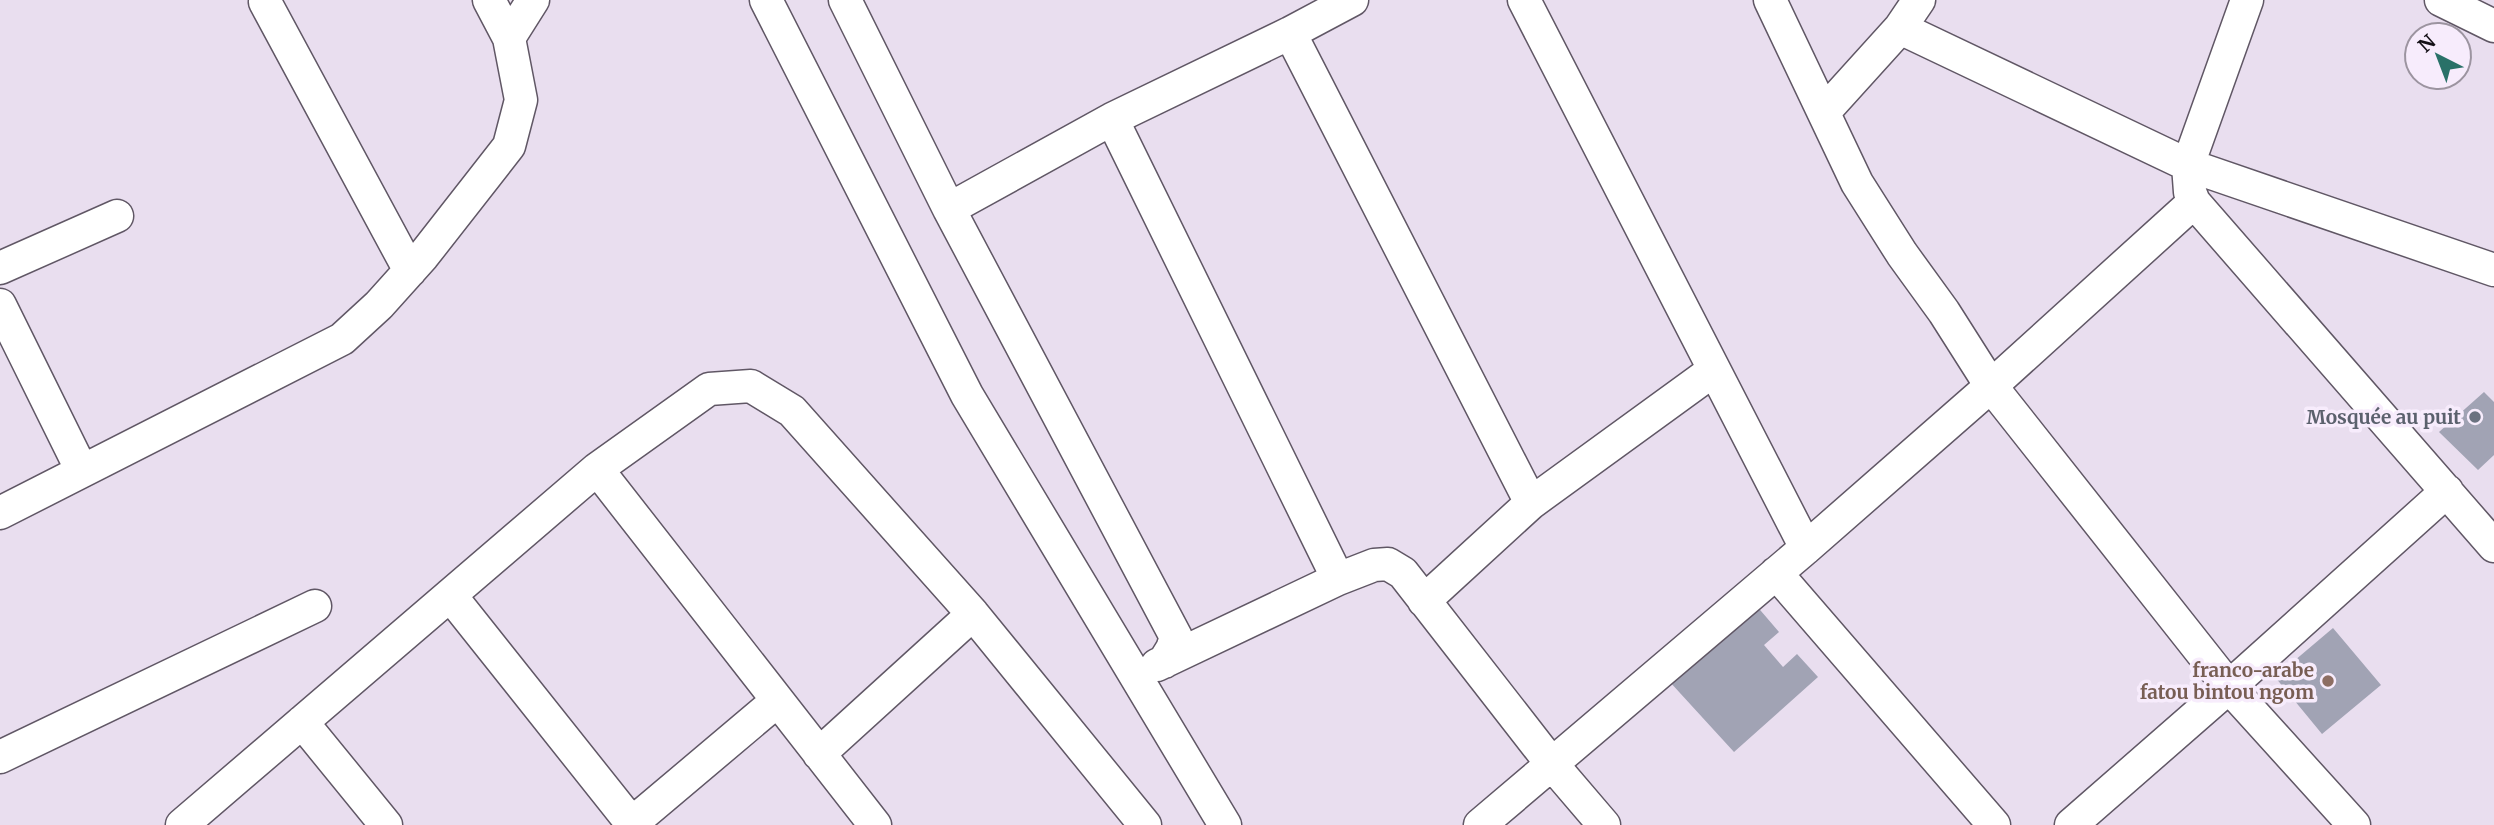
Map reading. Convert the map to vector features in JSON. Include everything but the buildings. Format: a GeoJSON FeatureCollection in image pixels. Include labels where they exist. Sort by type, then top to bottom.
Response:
{"type":"FeatureCollection","features":[{"type":"Feature","properties":{"kind":"street"},"geometry":{"type":"LineString","coordinates":[[0,513],[342,339],[379,305],[410,271],[509,146],[521,100],[509,38],[489,0]]}},
{"type":"Feature","properties":{"kind":"street"},"geometry":{"type":"LineString","coordinates":[[509,38],[533,0]]}},
{"type":"Feature","properties":{"kind":"street"},"geometry":{"type":"LineString","coordinates":[[766,0],[967,395],[1150,668],[1225,825]]}},
{"type":"Feature","properties":{"kind":"street"},"geometry":{"type":"LineString","coordinates":[[949,209],[1112,119],[1352,0]]}},
{"type":"Feature","properties":{"kind":"street"},"geometry":{"type":"LineString","coordinates":[[1524,0],[1806,548]]}},
{"type":"Feature","properties":{"kind":"street"},"geometry":{"type":"LineString","coordinates":[[1770,0],[1857,183],[1991,386],[2229,687],[2354,825]]}},
{"type":"Feature","properties":{"kind":"street"},"geometry":{"type":"LineString","coordinates":[[1824,112],[1900,27],[1919,0]]}},
{"type":"Feature","properties":{"kind":"street"},"geometry":{"type":"LineString","coordinates":[[2247,0],[2189,165],[2189,183],[2194,202],[2494,546]]}},
{"type":"Feature","properties":{"kind":"street"},"geometry":{"type":"LineString","coordinates":[[2441,0],[2494,26]]}},
{"type":"Feature","properties":{"kind":"street"},"geometry":{"type":"LineString","coordinates":[[265,2],[410,271]]}},
{"type":"Feature","properties":{"kind":"street"},"geometry":{"type":"LineString","coordinates":[[857,4],[949,209],[1175,638],[1172,649],[1150,668]]}},
{"type":"Feature","properties":{"kind":"street"},"geometry":{"type":"LineString","coordinates":[[1900,27],[2189,165],[2494,270]]}},
{"type":"Feature","properties":{"kind":"street"},"geometry":{"type":"LineString","coordinates":[[1290,33],[1531,503]]}},
{"type":"Feature","properties":{"kind":"street"},"geometry":{"type":"LineString","coordinates":[[1112,119],[1338,579]]}},
{"type":"Feature","properties":{"kind":"street"},"geometry":{"type":"LineString","coordinates":[[1480,825],[1806,548],[1991,386],[2194,202]]}},
{"type":"Feature","properties":{"kind":"street"},"geometry":{"type":"LineString","coordinates":[[0,268],[117,216]]}},
{"type":"Feature","properties":{"kind":"street"},"geometry":{"type":"LineString","coordinates":[[0,305],[82,471]]}},
{"type":"Feature","properties":{"kind":"street"},"geometry":{"type":"LineString","coordinates":[[1424,601],[1531,503],[1714,370]]}},
{"type":"Feature","properties":{"kind":"street"},"geometry":{"type":"LineString","coordinates":[[182,825],[597,469],[709,389],[751,386],[792,411],[973,614],[1145,825]]}},
{"type":"Feature","properties":{"kind":"street"},"geometry":{"type":"LineString","coordinates":[[597,469],[875,825]]}},
{"type":"Feature","properties":{"kind":"street"},"geometry":{"type":"LineString","coordinates":[[2071,825],[2446,491]]}},
{"type":"Feature","properties":{"kind":"street"},"geometry":{"type":"LineString","coordinates":[[1150,668],[1338,579],[1374,565],[1388,564],[1403,573],[1551,763],[1604,825]]}},
{"type":"Feature","properties":{"kind":"street"},"geometry":{"type":"LineString","coordinates":[[1776,573],[1994,825]]}},
{"type":"Feature","properties":{"kind":"street"},"geometry":{"type":"LineString","coordinates":[[450,595],[632,825],[777,701]]}},
{"type":"Feature","properties":{"kind":"street"},"geometry":{"type":"LineString","coordinates":[[0,757],[315,606]]}},
{"type":"Feature","properties":{"kind":"street"},"geometry":{"type":"LineString","coordinates":[[819,754],[973,614]]}},
{"type":"Feature","properties":{"kind":"street"},"geometry":{"type":"LineString","coordinates":[[302,722],[386,825]]}},
{"type":"Feature","properties":{"kind":"place","name":"Mosquée au puit"},"geometry":{"type":"Point","coordinates":[2475,417]}},
{"type":"Feature","properties":{"kind":"place","name":"franco-arabe fatou bintou ngom"},"geometry":{"type":"Point","coordinates":[2328,681]}}]}
